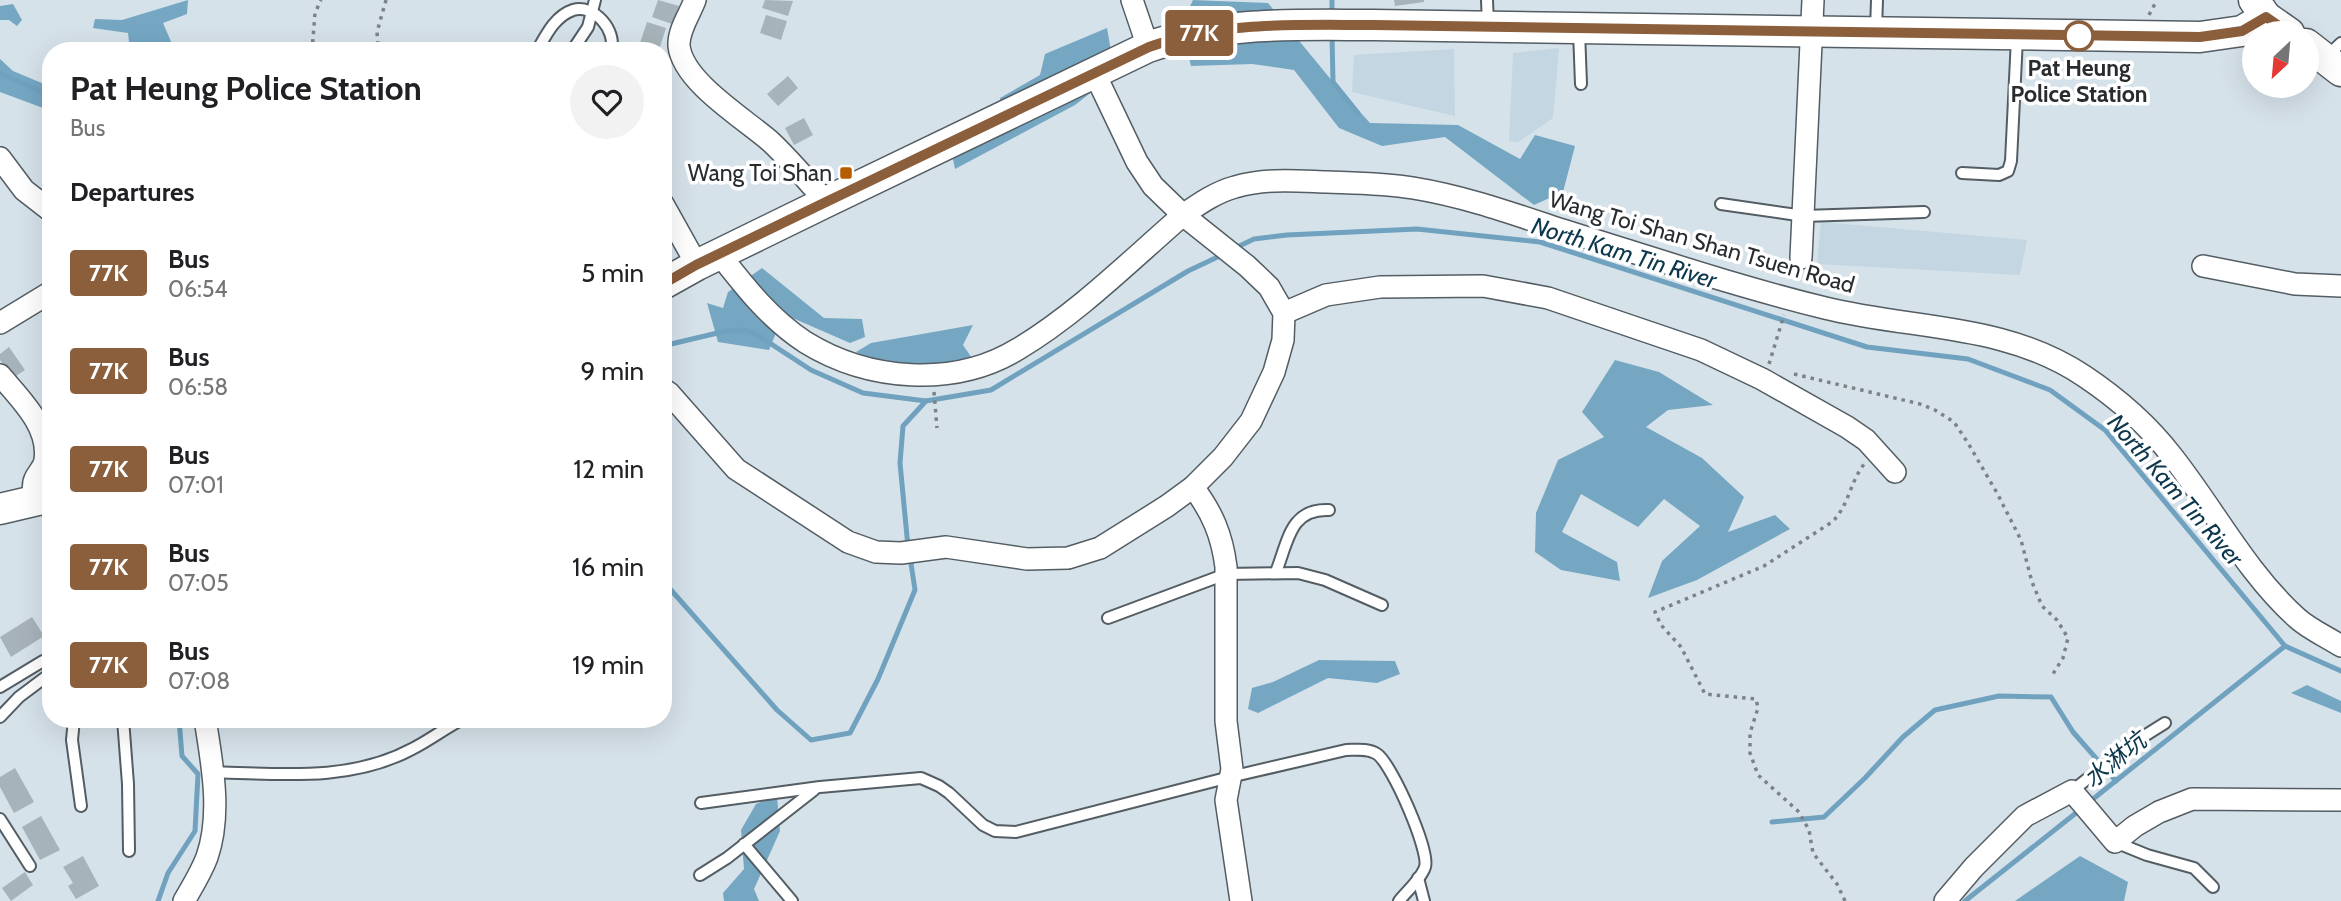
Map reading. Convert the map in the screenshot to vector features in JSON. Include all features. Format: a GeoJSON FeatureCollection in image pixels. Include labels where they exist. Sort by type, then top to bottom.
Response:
{"type":"FeatureCollection","features":[{"type":"Feature","properties":{"kind":"main road"},"geometry":{"type":"LineString","coordinates":[[672,279],[1094,72],[1149,47],[1203,32],[1488,13],[1579,28],[2207,36],[2242,31],[2270,17]]}},
{"type":"Feature","properties":{"kind":"main road"},"geometry":{"type":"LineString","coordinates":[[0,509],[42,498]]}},
{"type":"Feature","properties":{"kind":"street"},"geometry":{"type":"LineString","coordinates":[[695,0],[679,39],[685,64],[721,101],[771,142],[826,202]]}},
{"type":"Feature","properties":{"kind":"street"},"geometry":{"type":"LineString","coordinates":[[1132,0],[1149,47]]}},
{"type":"Feature","properties":{"kind":"street"},"geometry":{"type":"LineString","coordinates":[[1801,258],[1813,0]]}},
{"type":"Feature","properties":{"kind":"street"},"geometry":{"type":"LineString","coordinates":[[672,396],[736,469],[848,542],[876,552],[901,553],[960,548],[1027,559],[1068,558],[1100,548],[1193,487],[1241,437],[1263,399],[1283,340],[1284,313],[1269,287],[1247,265],[1183,215],[1153,186],[1143,173],[1094,72]]}},
{"type":"Feature","properties":{"kind":"street"},"geometry":{"type":"LineString","coordinates":[[0,158],[24,190],[42,204]]}},
{"type":"Feature","properties":{"kind":"street","name":"Wang Toi Shan Shan Tsuen Road"},"geometry":{"type":"LineString","coordinates":[[672,215],[708,260],[804,341],[848,362],[877,370],[934,376],[992,363],[1018,349],[1069,312],[1183,215],[1227,189],[1286,180],[1385,184],[1464,199],[1746,287],[1826,308],[2006,339],[2080,373],[2110,394],[2137,418],[2172,455],[2252,569],[2275,596],[2299,620],[2341,646]]}},
{"type":"Feature","properties":{"kind":"street"},"geometry":{"type":"LineString","coordinates":[[2203,265],[2295,284],[2341,286]]}},
{"type":"Feature","properties":{"kind":"street"},"geometry":{"type":"LineString","coordinates":[[1284,313],[1326,295],[1380,288],[1483,286],[1548,298],[1700,350],[1762,379],[1847,427],[1876,450],[1895,472]]}},
{"type":"Feature","properties":{"kind":"street"},"geometry":{"type":"LineString","coordinates":[[0,323],[42,297]]}},
{"type":"Feature","properties":{"kind":"street"},"geometry":{"type":"LineString","coordinates":[[0,375],[36,420],[42,435]]}},
{"type":"Feature","properties":{"kind":"street"},"geometry":{"type":"LineString","coordinates":[[42,467],[33,482],[42,496]]}},
{"type":"Feature","properties":{"kind":"street"},"geometry":{"type":"LineString","coordinates":[[1193,487],[1216,524],[1223,545],[1226,574],[1226,721],[1232,758],[1226,800],[1241,901]]}},
{"type":"Feature","properties":{"kind":"street"},"geometry":{"type":"LineString","coordinates":[[184,901],[207,856],[212,832],[212,772],[206,728]]}},
{"type":"Feature","properties":{"kind":"street"},"geometry":{"type":"LineString","coordinates":[[1945,901],[2025,816],[2072,791],[2115,842],[2143,821],[2192,799],[2341,800]]}},
{"type":"Feature","properties":{"kind":"lane"},"geometry":{"type":"LineString","coordinates":[[578,42],[588,26],[595,0]]}},
{"type":"Feature","properties":{"kind":"lane"},"geometry":{"type":"LineString","coordinates":[[1876,33],[1877,0]]}},
{"type":"Feature","properties":{"kind":"lane"},"geometry":{"type":"LineString","coordinates":[[543,42],[562,16],[577,9],[601,20],[612,33],[613,42]]}},
{"type":"Feature","properties":{"kind":"lane"},"geometry":{"type":"LineString","coordinates":[[1579,28],[1581,84]]}},
{"type":"Feature","properties":{"kind":"lane"},"geometry":{"type":"LineString","coordinates":[[1962,173],[1999,175],[2008,171],[2011,161],[2017,35]]}},
{"type":"Feature","properties":{"kind":"lane"},"geometry":{"type":"LineString","coordinates":[[1721,204],[1804,216],[1924,212]]}},
{"type":"Feature","properties":{"kind":"lane"},"geometry":{"type":"LineString","coordinates":[[1276,572],[1294,525],[1301,516],[1308,511],[1329,510]]}},
{"type":"Feature","properties":{"kind":"lane"},"geometry":{"type":"LineString","coordinates":[[1108,618],[1226,574],[1298,573],[1325,580],[1382,605]]}},
{"type":"Feature","properties":{"kind":"lane"},"geometry":{"type":"LineString","coordinates":[[0,687],[42,662]]}},
{"type":"Feature","properties":{"kind":"lane"},"geometry":{"type":"LineString","coordinates":[[0,718],[19,696],[42,679]]}},
{"type":"Feature","properties":{"kind":"lane"},"geometry":{"type":"LineString","coordinates":[[2072,791],[2165,723]]}},
{"type":"Feature","properties":{"kind":"lane"},"geometry":{"type":"LineString","coordinates":[[73,728],[72,740],[81,806]]}},
{"type":"Feature","properties":{"kind":"lane"},"geometry":{"type":"LineString","coordinates":[[124,728],[129,851]]}},
{"type":"Feature","properties":{"kind":"lane"},"geometry":{"type":"LineString","coordinates":[[212,772],[309,775],[363,768],[412,750],[448,728]]}},
{"type":"Feature","properties":{"kind":"lane"},"geometry":{"type":"LineString","coordinates":[[701,803],[820,787],[921,778],[949,793],[983,825],[995,831],[1016,832],[1230,777],[1346,750],[1361,750],[1379,755],[1386,763],[1401,790],[1426,857],[1426,866],[1399,901]]}},
{"type":"Feature","properties":{"kind":"lane"},"geometry":{"type":"LineString","coordinates":[[700,875],[820,787]]}},
{"type":"Feature","properties":{"kind":"lane"},"geometry":{"type":"LineString","coordinates":[[0,819],[30,866]]}},
{"type":"Feature","properties":{"kind":"lane"},"geometry":{"type":"LineString","coordinates":[[2115,842],[2147,855],[2194,868],[2213,887]]}},
{"type":"Feature","properties":{"kind":"lane"},"geometry":{"type":"LineString","coordinates":[[744,844],[792,901]]}},
{"type":"Feature","properties":{"kind":"lane"},"geometry":{"type":"LineString","coordinates":[[1418,878],[1424,901]]}},
{"type":"Feature","properties":{"kind":"path"},"geometry":{"type":"LineString","coordinates":[[313,42],[315,13],[321,0]]}},
{"type":"Feature","properties":{"kind":"path"},"geometry":{"type":"LineString","coordinates":[[378,42],[377,32],[386,0]]}},
{"type":"Feature","properties":{"kind":"path"},"geometry":{"type":"LineString","coordinates":[[2148,17],[2157,0]]}},
{"type":"Feature","properties":{"kind":"path"},"geometry":{"type":"LineString","coordinates":[[1779,369],[1769,365],[1786,307]]}},
{"type":"Feature","properties":{"kind":"path"},"geometry":{"type":"LineString","coordinates":[[1789,372],[1920,404],[1954,422],[1997,493],[2021,540],[2032,582],[2042,606],[2057,620],[2068,638],[2063,658],[2051,677]]}},
{"type":"Feature","properties":{"kind":"path"},"geometry":{"type":"LineString","coordinates":[[933,386],[937,428]]}},
{"type":"Feature","properties":{"kind":"path"},"geometry":{"type":"LineString","coordinates":[[1845,901],[1837,884],[1813,853],[1809,830],[1799,812],[1758,775],[1749,753],[1758,708],[1756,699],[1705,694],[1681,647],[1661,625],[1655,612],[1764,566],[1832,522],[1846,504],[1859,470],[1876,450]]}},
{"type":"Feature","properties":{"kind":"shaded area"},"geometry":{"type":"Polygon","coordinates":[[[188,0],[187,14],[163,23],[171,42],[129,42],[128,33],[93,28],[95,19],[122,20],[188,0]]]}},
{"type":"Feature","properties":{"kind":"shaded area"},"geometry":{"type":"Polygon","coordinates":[[[1193,0],[1268,3],[1370,123],[1458,125],[1520,159],[1535,135],[1575,146],[1563,192],[1534,205],[1445,137],[1382,146],[1339,128],[1294,70],[1252,64],[1191,66],[1181,25],[1193,0]]]}},
{"type":"Feature","properties":{"kind":"shaded area"},"geometry":{"type":"Polygon","coordinates":[[[13,4],[22,20],[17,26],[9,20],[0,20],[0,6],[13,4]]]}},
{"type":"Feature","properties":{"kind":"shaded area"},"geometry":{"type":"Polygon","coordinates":[[[1107,28],[1115,74],[1075,105],[955,169],[952,155],[1000,131],[1000,98],[1040,75],[1045,54],[1107,28]]]}},
{"type":"Feature","properties":{"kind":"shaded area"},"geometry":{"type":"Polygon","coordinates":[[[1559,48],[1553,118],[1518,142],[1509,141],[1513,53],[1559,48]]]}},
{"type":"Feature","properties":{"kind":"shaded area"},"geometry":{"type":"Polygon","coordinates":[[[1454,49],[1455,116],[1352,92],[1354,55],[1454,49]]]}},
{"type":"Feature","properties":{"kind":"shaded area"},"geometry":{"type":"Polygon","coordinates":[[[0,59],[13,71],[42,83],[42,108],[0,92],[0,59]]]}},
{"type":"Feature","properties":{"kind":"shaded area"},"geometry":{"type":"Polygon","coordinates":[[[1821,222],[2027,240],[2020,275],[1817,264],[1821,222]]]}},
{"type":"Feature","properties":{"kind":"shaded area"},"geometry":{"type":"Polygon","coordinates":[[[762,268],[824,318],[862,319],[865,337],[850,343],[788,316],[776,333],[769,350],[718,342],[707,303],[723,308],[728,292],[762,268]]]}},
{"type":"Feature","properties":{"kind":"shaded area"},"geometry":{"type":"Polygon","coordinates":[[[973,325],[963,345],[974,361],[939,366],[879,365],[856,352],[871,343],[973,325]]]}},
{"type":"Feature","properties":{"kind":"shaded area"},"geometry":{"type":"Polygon","coordinates":[[[1615,360],[1659,372],[1713,405],[1668,410],[1646,427],[1702,458],[1744,497],[1728,532],[1775,515],[1790,529],[1697,580],[1648,598],[1662,561],[1700,526],[1664,499],[1638,527],[1581,494],[1562,532],[1617,562],[1620,581],[1561,570],[1535,552],[1536,513],[1558,460],[1604,437],[1582,412],[1615,360]]]}},
{"type":"Feature","properties":{"kind":"shaded area"},"geometry":{"type":"Polygon","coordinates":[[[1319,660],[1395,661],[1400,674],[1377,683],[1328,678],[1258,713],[1248,709],[1252,688],[1273,682],[1319,660]]]}},
{"type":"Feature","properties":{"kind":"shaded area"},"geometry":{"type":"Polygon","coordinates":[[[2307,685],[2341,701],[2341,713],[2291,693],[2307,685]]]}},
{"type":"Feature","properties":{"kind":"shaded area"},"geometry":{"type":"Polygon","coordinates":[[[777,796],[780,831],[754,889],[759,901],[724,901],[723,893],[744,869],[741,830],[756,804],[777,796]]]}},
{"type":"Feature","properties":{"kind":"shaded area"},"geometry":{"type":"Polygon","coordinates":[[[2080,856],[2128,882],[2124,901],[2015,901],[2080,856]]]}},
{"type":"Feature","properties":{"kind":"building"},"geometry":{"type":"Polygon","coordinates":[[[658,0],[679,6],[672,24],[652,17],[658,0]]]}},
{"type":"Feature","properties":{"kind":"building"},"geometry":{"type":"Polygon","coordinates":[[[765,0],[793,1],[788,16],[762,8],[765,0]]]}},
{"type":"Feature","properties":{"kind":"building"},"geometry":{"type":"Polygon","coordinates":[[[1394,0],[1424,0],[1424,2],[1395,6],[1394,0]]]}},
{"type":"Feature","properties":{"kind":"building"},"geometry":{"type":"Polygon","coordinates":[[[766,15],[787,21],[781,40],[760,33],[766,15]]]}},
{"type":"Feature","properties":{"kind":"building"},"geometry":{"type":"Polygon","coordinates":[[[647,22],[666,28],[662,42],[640,42],[647,22]]]}},
{"type":"Feature","properties":{"kind":"building"},"geometry":{"type":"Polygon","coordinates":[[[788,76],[798,88],[778,106],[767,94],[788,76]]]}},
{"type":"Feature","properties":{"kind":"building"},"geometry":{"type":"Polygon","coordinates":[[[804,118],[813,135],[794,145],[785,128],[804,118]]]}},
{"type":"Feature","properties":{"kind":"building"},"geometry":{"type":"Polygon","coordinates":[[[9,347],[25,370],[13,378],[0,360],[0,354],[9,347]]]}},
{"type":"Feature","properties":{"kind":"building"},"geometry":{"type":"Polygon","coordinates":[[[32,617],[42,633],[42,637],[11,657],[0,637],[32,617]]]}},
{"type":"Feature","properties":{"kind":"building"},"geometry":{"type":"Polygon","coordinates":[[[15,768],[34,802],[14,813],[0,787],[0,777],[15,768]]]}},
{"type":"Feature","properties":{"kind":"building"},"geometry":{"type":"Polygon","coordinates":[[[41,816],[60,850],[40,860],[22,827],[41,816]]]}},
{"type":"Feature","properties":{"kind":"building"},"geometry":{"type":"Polygon","coordinates":[[[83,856],[99,886],[76,899],[68,886],[73,883],[63,867],[83,856]]]}},
{"type":"Feature","properties":{"kind":"building"},"geometry":{"type":"Polygon","coordinates":[[[25,872],[33,885],[11,901],[2,888],[25,872]]]}},
{"type":"Feature","properties":{"kind":"waterway"},"geometry":{"type":"LineString","coordinates":[[1332,0],[1332,14]]}},
{"type":"Feature","properties":{"kind":"waterway"},"geometry":{"type":"LineString","coordinates":[[1332,35],[1333,82],[1358,113]]}},
{"type":"Feature","properties":{"kind":"waterway"},"geometry":{"type":"LineString","coordinates":[[0,73],[42,92]]}},
{"type":"Feature","properties":{"kind":"waterway","name":"North Kam Tin River"},"geometry":{"type":"LineString","coordinates":[[1233,249],[1254,239],[1287,235],[1417,229],[1540,242],[1867,347],[1968,359],[2050,390],[2105,430],[2285,646],[2341,671]]}},
{"type":"Feature","properties":{"kind":"waterway","name":"North Kam Tin River"},"geometry":{"type":"LineString","coordinates":[[672,344],[726,331],[745,330],[756,334],[811,370],[863,393],[926,401],[991,390],[1188,271],[1224,254]]}},
{"type":"Feature","properties":{"kind":"waterway"},"geometry":{"type":"LineString","coordinates":[[908,547],[900,463],[903,426],[926,401]]}},
{"type":"Feature","properties":{"kind":"waterway"},"geometry":{"type":"LineString","coordinates":[[672,591],[777,710],[811,740],[850,733],[878,679],[915,590],[910,557]]}},
{"type":"Feature","properties":{"kind":"waterway","name":"水淋坑"},"geometry":{"type":"LineString","coordinates":[[2088,803],[2285,646]]}},
{"type":"Feature","properties":{"kind":"waterway"},"geometry":{"type":"LineString","coordinates":[[1772,822],[1824,817],[1903,737],[1935,710],[1999,696],[2051,697],[2073,732],[2116,781]]}},
{"type":"Feature","properties":{"kind":"waterway"},"geometry":{"type":"LineString","coordinates":[[158,901],[168,873],[195,831],[198,774],[182,756],[180,728]]}},
{"type":"Feature","properties":{"kind":"waterway","name":"水淋坑"},"geometry":{"type":"LineString","coordinates":[[1965,901],[2081,809]]}},
{"type":"Feature","properties":{"kind":"bus line","name":"77K"},"geometry":{"type":"LineString","coordinates":[[2259,21],[2266,17],[2272,21]]}},
{"type":"Feature","properties":{"kind":"bus line","name":"77K"},"geometry":{"type":"LineString","coordinates":[[672,279],[1149,47],[1166,40],[1203,32],[1275,25],[2200,37],[2242,31]]}},
{"type":"Feature","properties":{"kind":"place","name":"Pat Heung Police Station"},"geometry":{"type":"Point","coordinates":[2079,36]}},
{"type":"Feature","properties":{"kind":"place","name":"Wang Toi Shan"},"geometry":{"type":"Point","coordinates":[846,173]}}]}
